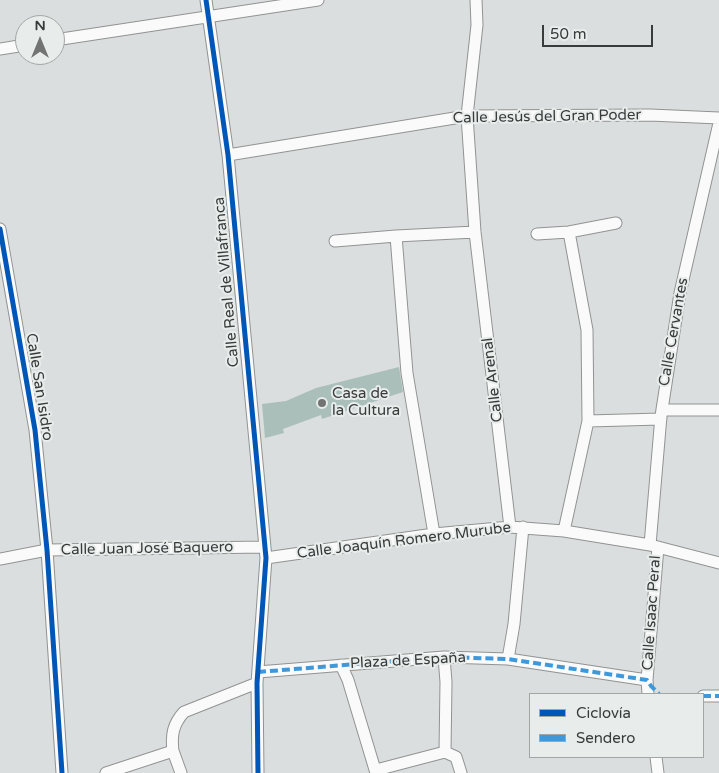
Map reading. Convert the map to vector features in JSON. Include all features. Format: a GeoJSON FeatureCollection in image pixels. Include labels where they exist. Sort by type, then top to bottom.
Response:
{"type":"FeatureCollection","features":[{"type":"Feature","properties":{"kind":"street","name":"Calle Real de Villafranca"},"geometry":{"type":"LineString","coordinates":[[206,0],[228,155],[265,553],[258,678],[258,773]]}},
{"type":"Feature","properties":{"kind":"street"},"geometry":{"type":"LineString","coordinates":[[65,38],[318,0]]}},
{"type":"Feature","properties":{"kind":"street","name":"Calle Arenal"},"geometry":{"type":"LineString","coordinates":[[476,0],[477,25],[467,116],[475,232],[510,526]]}},
{"type":"Feature","properties":{"kind":"street"},"geometry":{"type":"LineString","coordinates":[[0,49],[15,47]]}},
{"type":"Feature","properties":{"kind":"street","name":"Calle Jesús del Gran Poder"},"geometry":{"type":"LineString","coordinates":[[228,155],[467,116],[650,115],[719,118]]}},
{"type":"Feature","properties":{"kind":"street","name":"Calle Cervantes"},"geometry":{"type":"LineString","coordinates":[[654,546],[661,414],[680,293],[719,123]]}},
{"type":"Feature","properties":{"kind":"street"},"geometry":{"type":"LineString","coordinates":[[537,234],[569,232],[616,223]]}},
{"type":"Feature","properties":{"kind":"street","name":"Calle San Isidro"},"geometry":{"type":"LineString","coordinates":[[0,229],[35,430],[47,550],[62,773]]}},
{"type":"Feature","properties":{"kind":"street"},"geometry":{"type":"LineString","coordinates":[[335,241],[475,232]]}},
{"type":"Feature","properties":{"kind":"street"},"geometry":{"type":"LineString","coordinates":[[564,531],[588,421],[586,330],[569,232]]}},
{"type":"Feature","properties":{"kind":"street"},"geometry":{"type":"LineString","coordinates":[[396,236],[407,373],[434,534]]}},
{"type":"Feature","properties":{"kind":"street"},"geometry":{"type":"LineString","coordinates":[[588,421],[719,410]]}},
{"type":"Feature","properties":{"kind":"street","name":"Calle Joaquín Romero Murube"},"geometry":{"type":"LineString","coordinates":[[265,553],[510,526],[564,531],[654,546],[719,563]]}},
{"type":"Feature","properties":{"kind":"street"},"geometry":{"type":"LineString","coordinates":[[508,659],[514,624],[523,527]]}},
{"type":"Feature","properties":{"kind":"street","name":"Calle Isaac Peral"},"geometry":{"type":"LineString","coordinates":[[648,693],[654,546]]}},
{"type":"Feature","properties":{"kind":"street","name":"Calle Juan José Baquero"},"geometry":{"type":"LineString","coordinates":[[0,559],[47,550],[265,553]]}},
{"type":"Feature","properties":{"kind":"street"},"geometry":{"type":"LineString","coordinates":[[444,657],[445,752]]}},
{"type":"Feature","properties":{"kind":"street","name":"Plaza de España"},"geometry":{"type":"LineString","coordinates":[[173,751],[173,728],[177,719],[184,712],[258,678],[341,665],[444,657],[508,659],[647,680]]}},
{"type":"Feature","properties":{"kind":"street"},"geometry":{"type":"LineString","coordinates":[[341,665],[348,680],[376,772],[445,752],[456,757],[461,773]]}},
{"type":"Feature","properties":{"kind":"street"},"geometry":{"type":"LineString","coordinates":[[647,680],[658,693]]}},
{"type":"Feature","properties":{"kind":"street"},"geometry":{"type":"LineString","coordinates":[[704,696],[719,696]]}},
{"type":"Feature","properties":{"kind":"street"},"geometry":{"type":"LineString","coordinates":[[106,773],[173,751],[181,773]]}},
{"type":"Feature","properties":{"kind":"street"},"geometry":{"type":"LineString","coordinates":[[656,758],[658,773]]}},
{"type":"Feature","properties":{"kind":"building","name":"Casa de la Cultura"},"geometry":{"type":"Polygon","coordinates":[[[399,367],[403,392],[322,419],[321,415],[283,429],[284,433],[265,438],[262,404],[286,401],[316,388],[399,367]]]}},
{"type":"Feature","properties":{"kind":"marked path"},"geometry":{"type":"LineString","coordinates":[[258,672],[444,657],[508,659],[647,680],[658,693]]}},
{"type":"Feature","properties":{"kind":"marked path"},"geometry":{"type":"LineString","coordinates":[[704,696],[719,696]]}},
{"type":"Feature","properties":{"kind":"cycle path"},"geometry":{"type":"LineString","coordinates":[[206,0],[228,155],[266,558],[257,683],[258,773]]}},
{"type":"Feature","properties":{"kind":"cycle path"},"geometry":{"type":"LineString","coordinates":[[0,229],[35,430],[47,550],[62,773]]}},
{"type":"Feature","properties":{"kind":"place","name":"Casa de la Cultura"},"geometry":{"type":"Point","coordinates":[322,403]}}]}
